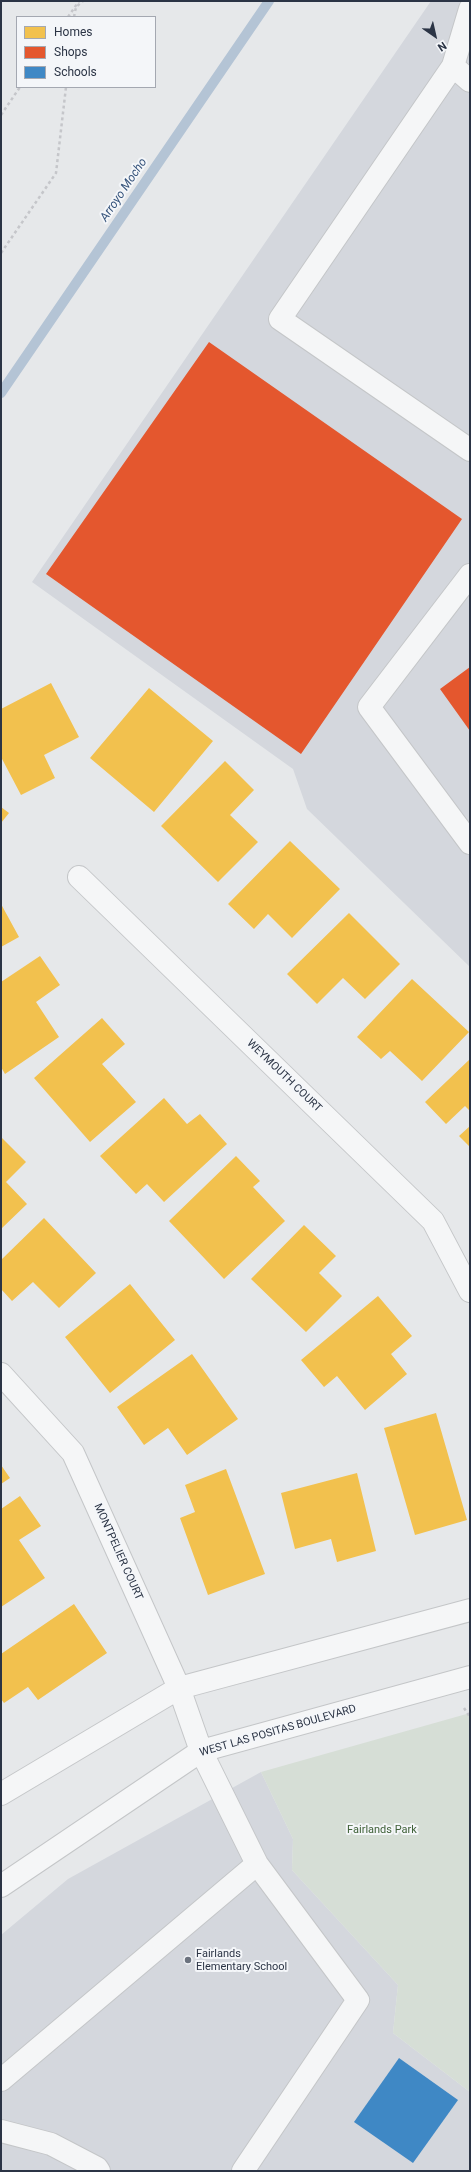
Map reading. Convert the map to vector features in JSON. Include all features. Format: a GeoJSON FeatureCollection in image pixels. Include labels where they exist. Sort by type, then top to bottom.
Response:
{"type":"FeatureCollection","features":[{"type":"Feature","properties":{"kind":"street"},"geometry":{"type":"LineString","coordinates":[[470,8],[453,66],[280,319],[470,450]]}},
{"type":"Feature","properties":{"kind":"street"},"geometry":{"type":"LineString","coordinates":[[453,66],[470,81]]}},
{"type":"Feature","properties":{"kind":"street"},"geometry":{"type":"LineString","coordinates":[[470,575],[369,707],[470,843]]}},
{"type":"Feature","properties":{"kind":"street","name":"WEYMOUTH COURT"},"geometry":{"type":"LineString","coordinates":[[79,877],[433,1221],[470,1291]]}},
{"type":"Feature","properties":{"kind":"street","name":"MONTPELIER COURT"},"geometry":{"type":"LineString","coordinates":[[1,1374],[73,1453],[179,1688],[201,1751],[257,1864],[358,2000],[243,2171]]}},
{"type":"Feature","properties":{"kind":"street"},"geometry":{"type":"LineString","coordinates":[[1,1794],[179,1688],[470,1610]]}},
{"type":"Feature","properties":{"kind":"street","name":"WEST LAS POSITAS BOULEVARD"},"geometry":{"type":"LineString","coordinates":[[1,1886],[201,1751],[470,1677]]}},
{"type":"Feature","properties":{"kind":"street"},"geometry":{"type":"LineString","coordinates":[[1,2080],[257,1864]]}},
{"type":"Feature","properties":{"kind":"street"},"geometry":{"type":"LineString","coordinates":[[1,2131],[51,2144],[97,2168],[99,2171]]}},
{"type":"Feature","properties":{"kind":"path"},"geometry":{"type":"LineString","coordinates":[[69,16],[79,1]]}},
{"type":"Feature","properties":{"kind":"path"},"geometry":{"type":"LineString","coordinates":[[74,16],[76,6],[83,1]]}},
{"type":"Feature","properties":{"kind":"path"},"geometry":{"type":"LineString","coordinates":[[1,115],[19,88]]}},
{"type":"Feature","properties":{"kind":"path"},"geometry":{"type":"LineString","coordinates":[[1,253],[56,173],[66,88]]}},
{"type":"Feature","properties":{"kind":"shaded area"},"geometry":{"type":"Polygon","coordinates":[[[431,1],[468,1],[470,3],[470,967],[307,809],[293,769],[32,582],[431,1]]]}},
{"type":"Feature","properties":{"kind":"shaded area","name":"Fairlands Elementary School"},"geometry":{"type":"Polygon","coordinates":[[[261,1772],[293,1839],[292,1870],[398,1985],[393,2033],[470,2092],[470,2171],[1,2171],[1,1935],[68,1879],[261,1772]]]}},
{"type":"Feature","properties":{"kind":"green space","name":"Fairlands Park"},"geometry":{"type":"Polygon","coordinates":[[[470,1713],[470,2092],[393,2033],[398,1985],[292,1870],[293,1839],[261,1772],[470,1713]]]}},
{"type":"Feature","properties":{"kind":"building: Homes"},"geometry":{"type":"Polygon","coordinates":[[[51,683],[79,737],[44,755],[55,778],[21,795],[1,757],[1,709],[51,683]]]}},
{"type":"Feature","properties":{"kind":"building: Homes"},"geometry":{"type":"Polygon","coordinates":[[[149,688],[213,741],[154,812],[90,758],[149,688]]]}},
{"type":"Feature","properties":{"kind":"building: Homes"},"geometry":{"type":"Polygon","coordinates":[[[225,761],[254,790],[230,815],[258,842],[218,882],[161,826],[225,761]]]}},
{"type":"Feature","properties":{"kind":"building: Homes"},"geometry":{"type":"Polygon","coordinates":[[[1,807],[9,813],[1,823],[1,807]]]}},
{"type":"Feature","properties":{"kind":"building: Homes"},"geometry":{"type":"Polygon","coordinates":[[[290,841],[340,889],[292,938],[268,914],[254,929],[228,904],[290,841]]]}},
{"type":"Feature","properties":{"kind":"building: Homes"},"geometry":{"type":"Polygon","coordinates":[[[1,904],[19,937],[1,947],[1,904]]]}},
{"type":"Feature","properties":{"kind":"building: Homes"},"geometry":{"type":"Polygon","coordinates":[[[349,913],[400,964],[365,999],[343,978],[317,1004],[287,974],[349,913]]]}},
{"type":"Feature","properties":{"kind":"building: Homes"},"geometry":{"type":"Polygon","coordinates":[[[40,956],[60,985],[36,1002],[59,1037],[5,1074],[1,1067],[1,982],[40,956]]]}},
{"type":"Feature","properties":{"kind":"building: Homes"},"geometry":{"type":"Polygon","coordinates":[[[412,979],[469,1032],[422,1081],[390,1051],[381,1059],[357,1037],[412,979]]]}},
{"type":"Feature","properties":{"kind":"building: Homes"},"geometry":{"type":"Polygon","coordinates":[[[102,1018],[125,1044],[102,1064],[136,1102],[90,1142],[34,1078],[102,1018]]]}},
{"type":"Feature","properties":{"kind":"building: Homes"},"geometry":{"type":"Polygon","coordinates":[[[470,1059],[470,1111],[465,1106],[446,1124],[425,1102],[470,1059]]]}},
{"type":"Feature","properties":{"kind":"building: Homes"},"geometry":{"type":"Polygon","coordinates":[[[164,1098],[187,1124],[200,1114],[227,1144],[164,1202],[147,1184],[136,1194],[100,1156],[164,1098]]]}},
{"type":"Feature","properties":{"kind":"building: Homes"},"geometry":{"type":"Polygon","coordinates":[[[470,1126],[470,1147],[459,1136],[470,1126]]]}},
{"type":"Feature","properties":{"kind":"building: Homes"},"geometry":{"type":"Polygon","coordinates":[[[1,1137],[26,1162],[6,1182],[27,1204],[1,1229],[1,1137]]]}},
{"type":"Feature","properties":{"kind":"building: Homes"},"geometry":{"type":"Polygon","coordinates":[[[236,1156],[260,1181],[253,1187],[285,1221],[224,1279],[169,1221],[236,1156]]]}},
{"type":"Feature","properties":{"kind":"building: Homes"},"geometry":{"type":"Polygon","coordinates":[[[44,1218],[96,1273],[59,1308],[33,1282],[12,1301],[1,1289],[1,1260],[44,1218]]]}},
{"type":"Feature","properties":{"kind":"building: Homes"},"geometry":{"type":"Polygon","coordinates":[[[304,1225],[336,1256],[319,1273],[342,1296],[306,1332],[251,1279],[304,1225]]]}},
{"type":"Feature","properties":{"kind":"building: Homes"},"geometry":{"type":"Polygon","coordinates":[[[130,1284],[175,1340],[110,1393],[65,1337],[130,1284]]]}},
{"type":"Feature","properties":{"kind":"building: Homes"},"geometry":{"type":"Polygon","coordinates":[[[378,1296],[412,1336],[391,1354],[407,1374],[365,1410],[337,1376],[324,1387],[301,1360],[378,1296]]]}},
{"type":"Feature","properties":{"kind":"building: Homes"},"geometry":{"type":"Polygon","coordinates":[[[192,1354],[238,1419],[187,1455],[168,1428],[144,1445],[117,1407],[192,1354]]]}},
{"type":"Feature","properties":{"kind":"building: Homes"},"geometry":{"type":"Polygon","coordinates":[[[436,1413],[467,1520],[415,1535],[384,1428],[436,1413]]]}},
{"type":"Feature","properties":{"kind":"building: Homes"},"geometry":{"type":"Polygon","coordinates":[[[1,1465],[10,1478],[1,1484],[1,1465]]]}},
{"type":"Feature","properties":{"kind":"building: Homes"},"geometry":{"type":"Polygon","coordinates":[[[226,1469],[265,1574],[208,1595],[180,1518],[195,1512],[185,1485],[226,1469]]]}},
{"type":"Feature","properties":{"kind":"building: Homes"},"geometry":{"type":"Polygon","coordinates":[[[357,1473],[376,1551],[337,1562],[331,1539],[295,1549],[281,1493],[357,1473]]]}},
{"type":"Feature","properties":{"kind":"building: Homes"},"geometry":{"type":"Polygon","coordinates":[[[20,1496],[41,1526],[19,1540],[45,1578],[1,1607],[1,1509],[20,1496]]]}},
{"type":"Feature","properties":{"kind":"building: Homes"},"geometry":{"type":"Polygon","coordinates":[[[74,1604],[107,1653],[38,1700],[28,1687],[4,1703],[1,1699],[1,1654],[74,1604]]]}},
{"type":"Feature","properties":{"kind":"building: Shops"},"geometry":{"type":"Polygon","coordinates":[[[209,342],[462,519],[301,754],[46,574],[209,342]]]}},
{"type":"Feature","properties":{"kind":"building: Shops"},"geometry":{"type":"Polygon","coordinates":[[[470,667],[470,731],[440,689],[470,667]]]}},
{"type":"Feature","properties":{"kind":"building: Schools"},"geometry":{"type":"Polygon","coordinates":[[[399,2058],[458,2100],[413,2163],[354,2122],[399,2058]]]}},
{"type":"Feature","properties":{"kind":"waterway","name":"Arroyo Mocho"},"geometry":{"type":"LineString","coordinates":[[1,393],[269,1]]}},
{"type":"Feature","properties":{"kind":"place","name":"Fairlands Elementary School"},"geometry":{"type":"Point","coordinates":[188,1960]}}]}
